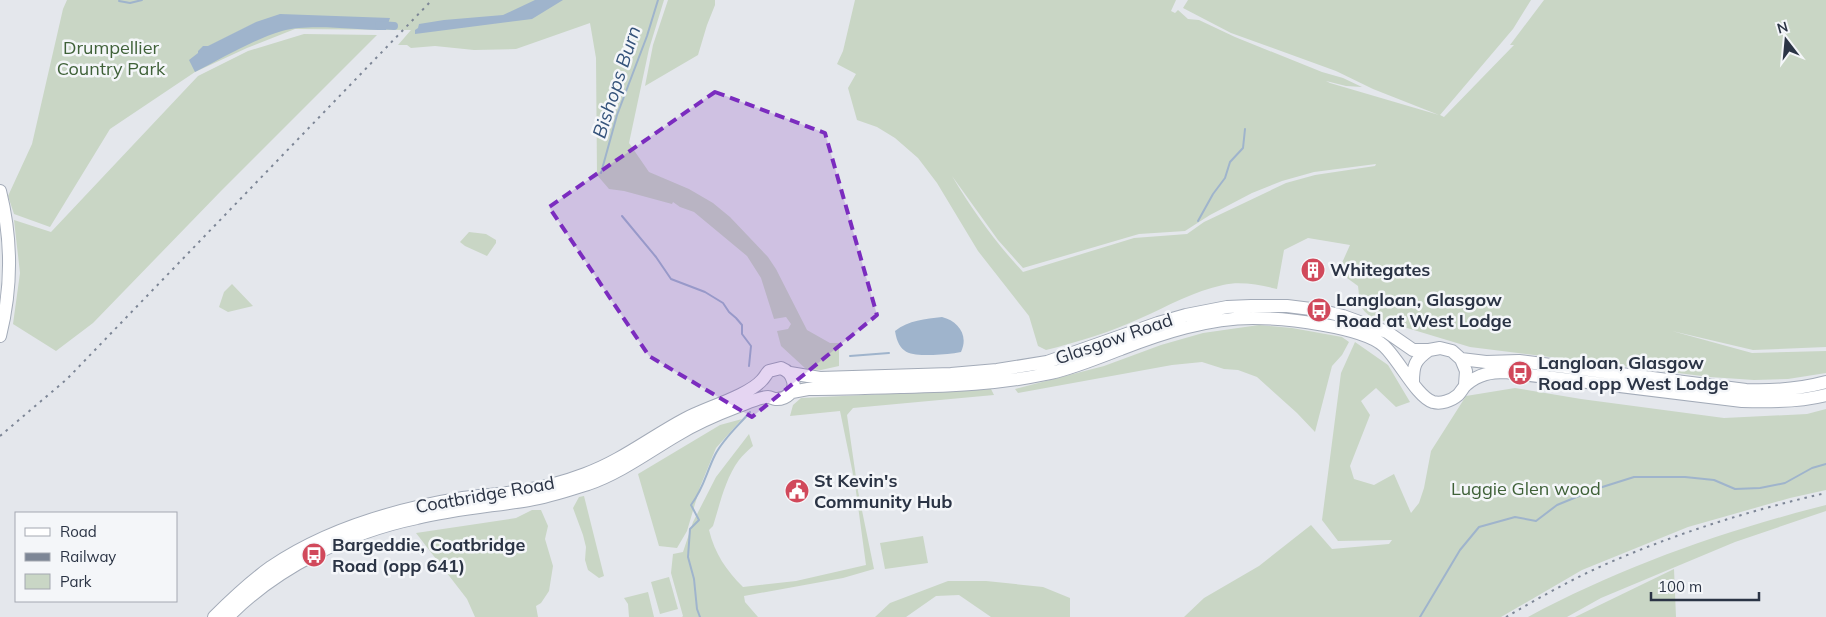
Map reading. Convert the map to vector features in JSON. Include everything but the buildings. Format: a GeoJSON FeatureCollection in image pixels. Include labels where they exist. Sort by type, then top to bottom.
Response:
{"type":"FeatureCollection","features":[{"type":"Feature","properties":{"kind":"main road"},"geometry":{"type":"LineString","coordinates":[[0,191],[8,232],[9,276],[7,301],[0,336]]}},
{"type":"Feature","properties":{"kind":"main road","name":"Glasgow Road"},"geometry":{"type":"LineString","coordinates":[[790,373],[820,378],[951,374],[1047,374],[1086,363],[1118,343],[1158,323],[1227,307],[1287,306],[1344,316],[1387,332],[1413,350],[1440,348],[1452,351],[1461,359],[1486,362],[1519,361],[1746,390],[1781,390],[1810,387],[1826,382]]}},
{"type":"Feature","properties":{"kind":"main road","name":"Glasgow Road"},"geometry":{"type":"LineString","coordinates":[[1118,343],[1211,323],[1250,318],[1290,319],[1366,336],[1383,345],[1413,382],[1421,396],[1433,402],[1448,402],[1458,395],[1465,385],[1490,372],[1506,372],[1742,401],[1771,402],[1816,398],[1826,395]]}},
{"type":"Feature","properties":{"kind":"main road"},"geometry":{"type":"LineString","coordinates":[[1413,382],[1413,369],[1419,358],[1429,350]]}},
{"type":"Feature","properties":{"kind":"main road"},"geometry":{"type":"LineString","coordinates":[[1461,359],[1466,371],[1465,385]]}},
{"type":"Feature","properties":{"kind":"main road","name":"Coatbridge Road"},"geometry":{"type":"LineString","coordinates":[[214,617],[240,591],[271,568],[326,537],[392,514],[422,506],[464,498],[518,492],[585,474],[630,452],[691,416],[743,394],[774,368],[781,368],[790,373]]}},
{"type":"Feature","properties":{"kind":"main road"},"geometry":{"type":"LineString","coordinates":[[790,373],[794,383],[792,392]]}},
{"type":"Feature","properties":{"kind":"main road","name":"Glasgow Road"},"geometry":{"type":"LineString","coordinates":[[792,392],[808,389],[949,386],[1003,375]]}},
{"type":"Feature","properties":{"kind":"main road"},"geometry":{"type":"LineString","coordinates":[[762,380],[762,386],[768,397]]}},
{"type":"Feature","properties":{"kind":"main road","name":"Coatbridge Road"},"geometry":{"type":"LineString","coordinates":[[228,617],[242,603],[277,576],[323,550],[386,526],[416,518],[457,510],[532,500],[587,484],[647,455],[699,423],[747,403],[768,397],[780,399],[792,392]]}},
{"type":"Feature","properties":{"kind":"highlighted area"},"geometry":{"type":"Polygon","coordinates":[[[715,92],[825,133],[877,315],[752,417],[649,356],[549,207],[715,92]]]}},
{"type":"Feature","properties":{"kind":"green space","name":"Drumpellier Country Park"},"geometry":{"type":"Polygon","coordinates":[[[67,0],[664,0],[649,49],[629,143],[649,172],[689,189],[713,203],[730,217],[768,257],[807,330],[830,343],[839,343],[839,366],[821,370],[806,369],[781,346],[777,331],[788,329],[791,324],[786,317],[774,319],[761,278],[747,256],[694,212],[680,207],[673,202],[672,204],[624,191],[609,189],[597,175],[596,58],[590,23],[516,49],[474,50],[435,46],[411,48],[407,45],[398,45],[411,30],[295,29],[247,48],[195,72],[110,129],[50,227],[14,214],[8,196],[32,144],[63,9],[67,0]]]}},
{"type":"Feature","properties":{"kind":"green space"},"geometry":{"type":"Polygon","coordinates":[[[668,0],[715,0],[715,5],[698,55],[645,86],[653,45],[668,0]]]}},
{"type":"Feature","properties":{"kind":"green space"},"geometry":{"type":"Polygon","coordinates":[[[855,0],[1176,0],[1171,11],[1175,13],[1178,10],[1188,19],[1199,20],[1235,37],[1362,87],[1346,86],[1326,81],[1330,83],[1439,115],[1373,89],[1336,71],[1231,33],[1183,8],[1188,0],[1531,0],[1513,29],[1440,115],[1444,117],[1514,45],[1510,45],[1544,0],[1826,0],[1826,347],[1753,350],[1672,331],[1752,353],[1826,351],[1826,373],[1788,379],[1754,380],[1710,377],[1470,347],[1369,315],[1362,308],[1358,286],[1337,274],[1350,245],[1308,238],[1284,250],[1277,289],[1243,283],[1212,288],[1191,295],[1118,328],[1046,350],[1038,346],[1029,316],[978,251],[937,183],[918,158],[895,138],[877,127],[857,120],[848,88],[856,74],[837,64],[843,51],[855,0]],[[1376,164],[1314,172],[1282,181],[1252,193],[1210,215],[1185,231],[1139,234],[1023,268],[998,240],[952,176],[985,226],[1023,272],[1134,238],[1187,234],[1204,222],[1286,183],[1315,175],[1375,166],[1376,164]]]}},
{"type":"Feature","properties":{"kind":"green space"},"geometry":{"type":"Polygon","coordinates":[[[304,34],[377,35],[221,191],[93,323],[56,351],[13,324],[20,273],[14,220],[51,232],[198,76],[248,51],[304,34]]]}},
{"type":"Feature","properties":{"kind":"green space"},"geometry":{"type":"Polygon","coordinates":[[[469,232],[486,234],[496,240],[487,256],[460,242],[469,232]]]}},
{"type":"Feature","properties":{"kind":"green space"},"geometry":{"type":"Polygon","coordinates":[[[232,284],[253,306],[228,312],[219,307],[224,292],[232,284]]]}},
{"type":"Feature","properties":{"kind":"green space"},"geometry":{"type":"Polygon","coordinates":[[[1259,325],[1292,328],[1342,337],[1349,342],[1342,355],[1332,366],[1315,432],[1257,377],[1238,370],[1224,369],[1202,362],[1172,365],[1018,393],[1015,389],[1104,366],[1161,345],[1203,333],[1259,325]]]}},
{"type":"Feature","properties":{"kind":"green space","name":"Luggie Glen wood"},"geometry":{"type":"Polygon","coordinates":[[[1355,342],[1388,365],[1410,402],[1396,407],[1376,388],[1361,401],[1370,415],[1350,466],[1354,479],[1374,485],[1394,474],[1411,513],[1419,503],[1424,488],[1431,451],[1466,396],[1515,388],[1581,399],[1724,418],[1807,414],[1826,409],[1826,490],[1790,498],[1688,527],[1582,570],[1501,617],[1184,617],[1204,598],[1259,566],[1311,525],[1332,549],[1389,544],[1392,540],[1338,541],[1322,520],[1341,373],[1355,342]]]}},
{"type":"Feature","properties":{"kind":"green space"},"geometry":{"type":"Polygon","coordinates":[[[991,389],[994,395],[853,408],[847,415],[858,491],[874,569],[843,578],[744,596],[745,602],[758,617],[682,617],[671,573],[673,554],[683,552],[693,522],[716,477],[749,434],[753,446],[734,467],[723,492],[713,526],[709,530],[714,547],[722,561],[743,587],[796,581],[866,565],[855,484],[840,411],[790,416],[793,405],[801,398],[991,389]]]}},
{"type":"Feature","properties":{"kind":"green space"},"geometry":{"type":"Polygon","coordinates":[[[742,419],[716,448],[700,487],[687,531],[677,548],[659,546],[638,474],[720,425],[742,419]]]}},
{"type":"Feature","properties":{"kind":"green space"},"geometry":{"type":"Polygon","coordinates":[[[584,496],[604,576],[599,578],[588,570],[585,560],[586,547],[573,508],[579,497],[584,496]]]}},
{"type":"Feature","properties":{"kind":"green space"},"geometry":{"type":"Polygon","coordinates":[[[1826,505],[1826,511],[1735,542],[1601,598],[1567,617],[1528,617],[1599,582],[1673,552],[1749,526],[1826,505]]]}},
{"type":"Feature","properties":{"kind":"green space"},"geometry":{"type":"Polygon","coordinates":[[[532,510],[541,510],[548,526],[545,539],[553,566],[549,591],[541,603],[536,606],[538,617],[475,617],[467,599],[416,533],[516,518],[532,510]]]}},
{"type":"Feature","properties":{"kind":"green space"},"geometry":{"type":"Polygon","coordinates":[[[923,536],[928,563],[885,569],[880,543],[923,536]]]}},
{"type":"Feature","properties":{"kind":"green space"},"geometry":{"type":"Polygon","coordinates":[[[1674,569],[1676,617],[1575,617],[1674,569]]]}},
{"type":"Feature","properties":{"kind":"green space"},"geometry":{"type":"Polygon","coordinates":[[[669,577],[678,609],[660,614],[651,582],[669,577]]]}},
{"type":"Feature","properties":{"kind":"green space"},"geometry":{"type":"Polygon","coordinates":[[[948,581],[986,581],[1043,587],[1070,598],[1070,617],[991,617],[959,595],[936,596],[906,617],[875,617],[890,603],[948,581]]]}},
{"type":"Feature","properties":{"kind":"green space"},"geometry":{"type":"Polygon","coordinates":[[[648,592],[654,617],[629,617],[628,604],[624,598],[648,592]]]}},
{"type":"Feature","properties":{"kind":"water"},"geometry":{"type":"Polygon","coordinates":[[[535,0],[563,0],[532,19],[415,34],[419,24],[503,15],[535,0]]]}},
{"type":"Feature","properties":{"kind":"water"},"geometry":{"type":"Polygon","coordinates":[[[280,14],[390,18],[386,30],[305,27],[282,31],[249,44],[195,72],[189,60],[203,46],[208,46],[256,22],[280,14]]]}},
{"type":"Feature","properties":{"kind":"water"},"geometry":{"type":"Polygon","coordinates":[[[942,317],[957,325],[963,335],[964,340],[961,352],[919,355],[903,350],[895,331],[906,324],[942,317]]]}},
{"type":"Feature","properties":{"kind":"waterway"},"geometry":{"type":"LineString","coordinates":[[119,1],[130,3],[142,0]]}},
{"type":"Feature","properties":{"kind":"waterway","name":"Bishops Burn"},"geometry":{"type":"LineString","coordinates":[[601,173],[617,115],[647,36],[658,0]]}},
{"type":"Feature","properties":{"kind":"waterway"},"geometry":{"type":"LineString","coordinates":[[379,25],[394,26]]}},
{"type":"Feature","properties":{"kind":"waterway"},"geometry":{"type":"LineString","coordinates":[[1198,221],[1213,194],[1225,178],[1230,162],[1243,148],[1245,129]]}},
{"type":"Feature","properties":{"kind":"waterway","name":"Bishops Burn"},"geometry":{"type":"LineString","coordinates":[[622,216],[656,257],[671,279],[705,292],[723,303],[742,325],[742,334],[751,346],[749,366]]}},
{"type":"Feature","properties":{"kind":"waterway"},"geometry":{"type":"LineString","coordinates":[[850,356],[889,353]]}},
{"type":"Feature","properties":{"kind":"waterway","name":"Bishops Burn"},"geometry":{"type":"LineString","coordinates":[[700,617],[697,609],[694,579],[688,557],[690,529],[699,520],[691,505],[699,493],[718,449],[750,412]]}},
{"type":"Feature","properties":{"kind":"waterway"},"geometry":{"type":"LineString","coordinates":[[1420,617],[1460,550],[1479,527],[1515,517],[1536,521],[1557,505],[1596,489],[1634,477],[1685,477],[1714,480],[1735,489],[1760,488],[1785,483],[1812,468],[1826,464]]}},
{"type":"Feature","properties":{"kind":"railway"},"geometry":{"type":"LineString","coordinates":[[0,436],[67,379],[432,0]]}},
{"type":"Feature","properties":{"kind":"railway"},"geometry":{"type":"LineString","coordinates":[[1506,617],[1582,575],[1678,535],[1737,516],[1826,493]]}},
{"type":"Feature","properties":{"kind":"place","name":"Whitegates"},"geometry":{"type":"Point","coordinates":[1313,270]}},
{"type":"Feature","properties":{"kind":"place","name":"Langloan, Glasgow Road at West Lodge"},"geometry":{"type":"Point","coordinates":[1319,310]}},
{"type":"Feature","properties":{"kind":"place","name":"Langloan, Glasgow Road opp West Lodge"},"geometry":{"type":"Point","coordinates":[1520,373]}},
{"type":"Feature","properties":{"kind":"place","name":"St Kevin's Community Hub"},"geometry":{"type":"Point","coordinates":[797,491]}},
{"type":"Feature","properties":{"kind":"place","name":"Bargeddie, Coatbridge Road (opp 641)"},"geometry":{"type":"Point","coordinates":[314,555]}}]}
